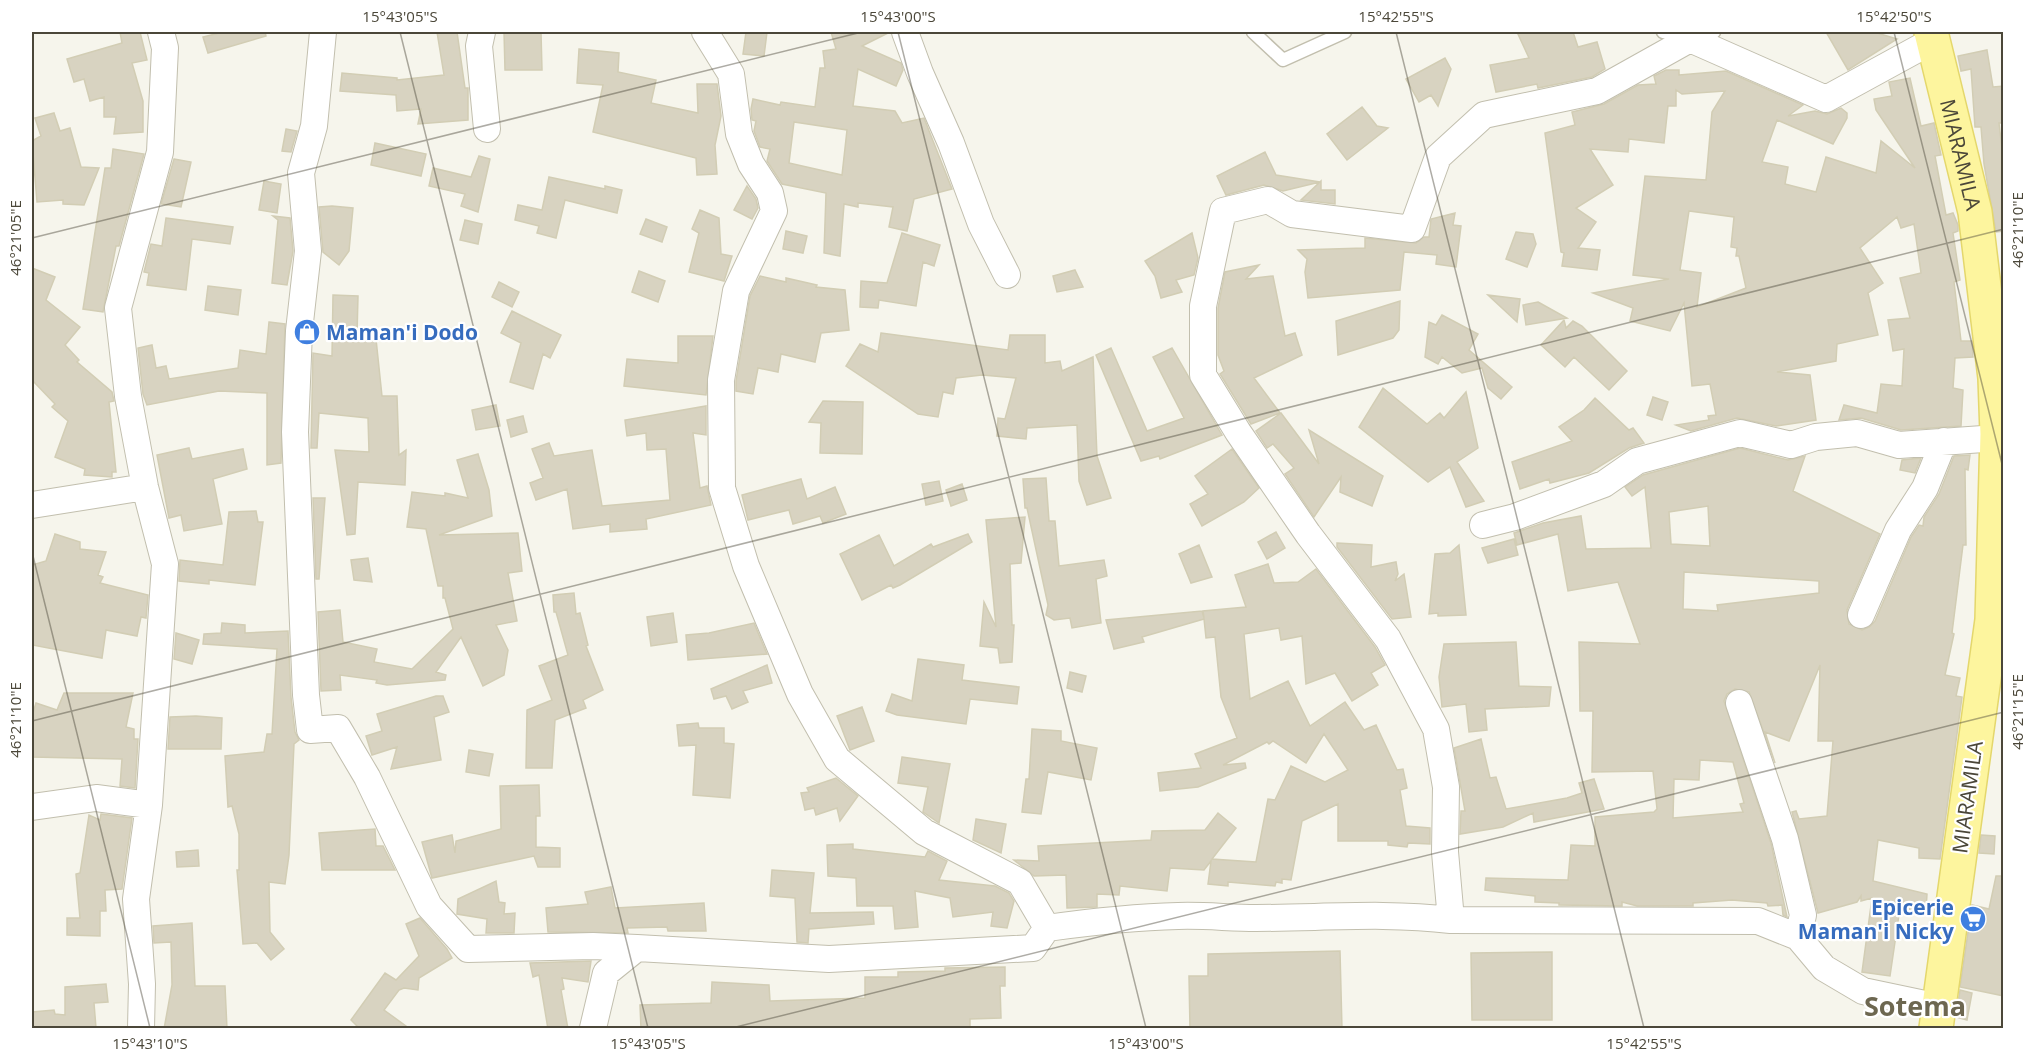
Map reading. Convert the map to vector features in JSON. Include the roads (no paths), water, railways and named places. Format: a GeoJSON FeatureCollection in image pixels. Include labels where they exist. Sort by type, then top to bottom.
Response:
{"type":"FeatureCollection","features":[{"type":"Feature","properties":{"kind":"main road","name":"MIARAMILA"},"geometry":{"type":"LineString","coordinates":[[1932,36],[1974,212],[1995,378],[1999,435],[1992,620],[1937,1018]]}},
{"type":"Feature","properties":{"kind":"street"},"geometry":{"type":"LineString","coordinates":[[141,1029],[142,984],[136,899],[148,805],[165,564],[145,488],[128,396],[118,308],[160,152],[165,48],[161,32]]}},
{"type":"Feature","properties":{"kind":"street"},"geometry":{"type":"LineString","coordinates":[[323,32],[314,126],[301,173],[308,251],[299,331],[295,432],[306,695],[310,730],[338,729],[367,777],[429,906],[468,949],[593,946],[829,959],[1033,948],[1047,928],[1179,916],[1256,918],[1417,916],[1452,920],[1758,921],[1798,937],[1824,968],[1863,991],[1937,1018]]}},
{"type":"Feature","properties":{"kind":"street"},"geometry":{"type":"LineString","coordinates":[[482,32],[479,46],[487,129]]}},
{"type":"Feature","properties":{"kind":"street"},"geometry":{"type":"LineString","coordinates":[[705,32],[731,74],[739,134],[751,164],[770,193],[774,211],[736,291],[721,380],[722,488],[746,566],[800,693],[837,759],[924,832],[1020,882],[1047,928]]}},
{"type":"Feature","properties":{"kind":"street"},"geometry":{"type":"LineString","coordinates":[[905,32],[920,73],[951,143],[981,224],[1007,275]]}},
{"type":"Feature","properties":{"kind":"street"},"geometry":{"type":"LineString","coordinates":[[1452,920],[1445,852],[1446,787],[1436,729],[1388,639],[1308,534],[1238,432],[1203,375],[1203,306],[1223,211],[1268,200],[1292,214],[1412,229],[1438,157],[1484,115],[1597,91],[1690,39],[1826,99],[1932,36]]}},
{"type":"Feature","properties":{"kind":"street"},"geometry":{"type":"LineString","coordinates":[[1483,525],[1515,517],[1605,484],[1636,461],[1740,433],[1791,445],[1816,437],[1857,433],[1899,445],[1999,435]]}},
{"type":"Feature","properties":{"kind":"street"},"geometry":{"type":"LineString","coordinates":[[1861,615],[1898,530],[1925,488],[1944,441]]}},
{"type":"Feature","properties":{"kind":"street"},"geometry":{"type":"LineString","coordinates":[[32,505],[145,488]]}},
{"type":"Feature","properties":{"kind":"street"},"geometry":{"type":"LineString","coordinates":[[1739,703],[1785,839],[1803,915],[1798,937]]}},
{"type":"Feature","properties":{"kind":"street"},"geometry":{"type":"LineString","coordinates":[[32,807],[96,798],[148,805]]}},
{"type":"Feature","properties":{"kind":"street"},"geometry":{"type":"LineString","coordinates":[[593,1029],[606,973],[638,948]]}},
{"type":"Feature","properties":{"kind":"lane"},"geometry":{"type":"LineString","coordinates":[[1253,32],[1282,60],[1345,32]]}},
{"type":"Feature","properties":{"kind":"lane"},"geometry":{"type":"LineString","coordinates":[[1662,32],[1690,39],[1714,32]]}},
{"type":"Feature","properties":{"kind":"place","name":"Maman'i Dodo"},"geometry":{"type":"Point","coordinates":[307,332]}},
{"type":"Feature","properties":{"kind":"place","name":"Epicerie Maman'i Nicky"},"geometry":{"type":"Point","coordinates":[1973,919]}},
{"type":"Feature","properties":{"kind":"district","name":"Sotema"},"geometry":{"type":"Point","coordinates":[1915,1005]}}]}
